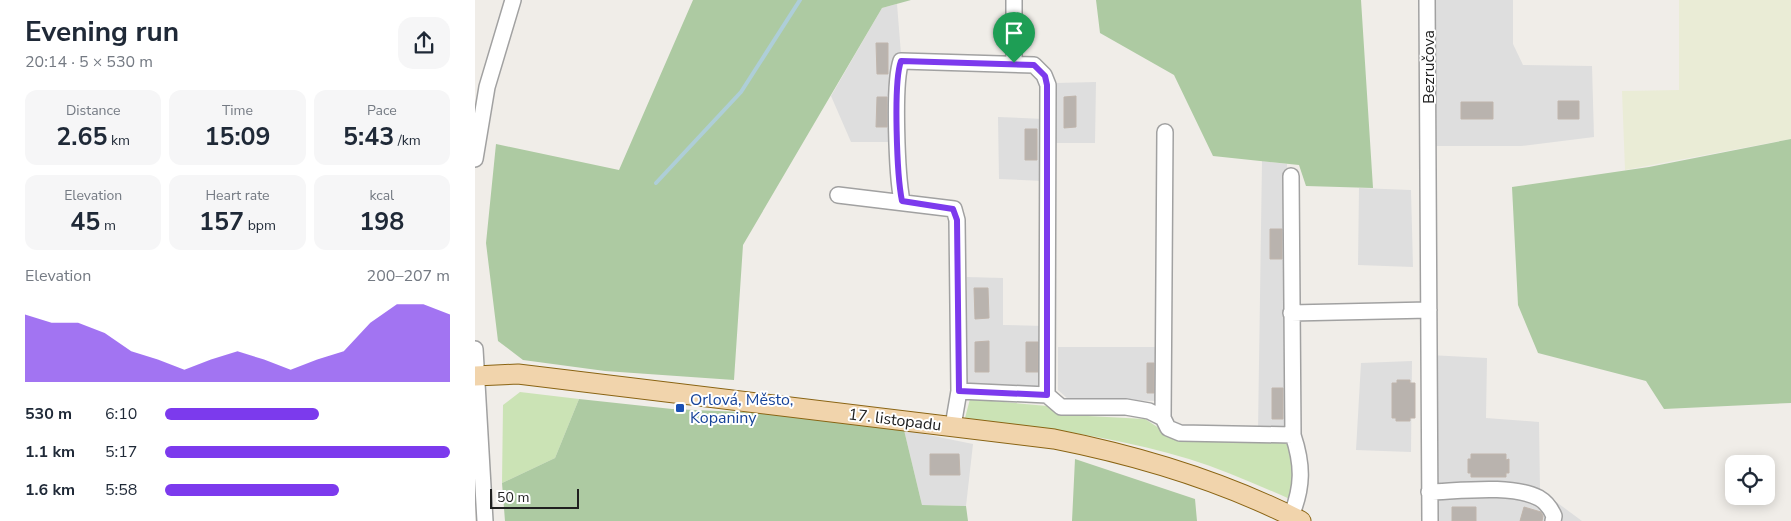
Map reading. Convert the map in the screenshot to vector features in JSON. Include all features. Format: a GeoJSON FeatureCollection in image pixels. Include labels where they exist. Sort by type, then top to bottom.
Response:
{"type":"FeatureCollection","features":[{"type":"Feature","properties":{"kind":"main road","name":"17. listopadu"},"geometry":{"type":"LineString","coordinates":[[476,375],[518,374],[1054,439],[1147,460],[1212,482],[1296,518]]}},
{"type":"Feature","properties":{"kind":"street"},"geometry":{"type":"LineString","coordinates":[[475,159],[481,85],[513,0]]}},
{"type":"Feature","properties":{"kind":"street"},"geometry":{"type":"LineString","coordinates":[[1014,0],[1014,63]]}},
{"type":"Feature","properties":{"kind":"street","name":"Bezručova"},"geometry":{"type":"LineString","coordinates":[[1427,0],[1430,521]]}},
{"type":"Feature","properties":{"kind":"street"},"geometry":{"type":"LineString","coordinates":[[902,201],[899,187],[898,100],[898,68],[901,61],[1034,65],[1045,76],[1047,85],[1047,395]]}},
{"type":"Feature","properties":{"kind":"street"},"geometry":{"type":"LineString","coordinates":[[1165,132],[1163,418],[1168,428],[1180,433],[1293,435]]}},
{"type":"Feature","properties":{"kind":"street"},"geometry":{"type":"LineString","coordinates":[[1291,176],[1293,435],[1299,454],[1300,479],[1300,494],[1296,518]]}},
{"type":"Feature","properties":{"kind":"street"},"geometry":{"type":"LineString","coordinates":[[838,195],[902,201],[953,209],[957,220],[959,391],[953,426]]}},
{"type":"Feature","properties":{"kind":"street"},"geometry":{"type":"LineString","coordinates":[[1291,313],[1429,310]]}},
{"type":"Feature","properties":{"kind":"street"},"geometry":{"type":"LineString","coordinates":[[475,349],[485,521]]}},
{"type":"Feature","properties":{"kind":"street"},"geometry":{"type":"LineString","coordinates":[[959,391],[1047,395],[1061,407],[1126,407],[1149,411],[1163,418]]}},
{"type":"Feature","properties":{"kind":"street"},"geometry":{"type":"LineString","coordinates":[[1429,492],[1513,491],[1529,494],[1541,499],[1549,507],[1554,516],[1553,521]]}},
{"type":"Feature","properties":{"kind":"shaded area"},"geometry":{"type":"Polygon","coordinates":[[[1431,0],[1513,0],[1513,44],[1523,65],[1592,66],[1594,137],[1521,146],[1431,146],[1431,0]]]}},
{"type":"Feature","properties":{"kind":"shaded area"},"geometry":{"type":"Polygon","coordinates":[[[897,4],[901,54],[892,61],[893,142],[851,142],[831,96],[882,8],[897,4]]]}},
{"type":"Feature","properties":{"kind":"shaded area"},"geometry":{"type":"Polygon","coordinates":[[[1096,82],[1095,143],[1056,143],[1056,83],[1096,82]]]}},
{"type":"Feature","properties":{"kind":"shaded area"},"geometry":{"type":"Polygon","coordinates":[[[998,117],[1044,119],[1043,181],[999,179],[998,117]]]}},
{"type":"Feature","properties":{"kind":"shaded area"},"geometry":{"type":"Polygon","coordinates":[[[1262,161],[1287,164],[1288,430],[1258,431],[1262,161]]]}},
{"type":"Feature","properties":{"kind":"shaded area"},"geometry":{"type":"Polygon","coordinates":[[[1359,188],[1411,190],[1413,267],[1358,265],[1359,188]]]}},
{"type":"Feature","properties":{"kind":"shaded area"},"geometry":{"type":"Polygon","coordinates":[[[967,277],[1003,278],[1003,325],[1044,326],[1043,388],[967,385],[967,277]]]}},
{"type":"Feature","properties":{"kind":"shaded area"},"geometry":{"type":"Polygon","coordinates":[[[1058,347],[1160,347],[1160,401],[1068,399],[1058,390],[1058,347]]]}},
{"type":"Feature","properties":{"kind":"shaded area"},"geometry":{"type":"Polygon","coordinates":[[[1429,355],[1487,358],[1486,418],[1539,422],[1540,490],[1582,521],[1434,521],[1429,355]]]}},
{"type":"Feature","properties":{"kind":"shaded area"},"geometry":{"type":"Polygon","coordinates":[[[1412,361],[1411,452],[1356,450],[1361,363],[1412,361]]]}},
{"type":"Feature","properties":{"kind":"shaded area"},"geometry":{"type":"Polygon","coordinates":[[[904,430],[973,444],[966,506],[922,505],[904,430]]]}},
{"type":"Feature","properties":{"kind":"green space"},"geometry":{"type":"Polygon","coordinates":[[[693,0],[911,0],[882,8],[743,245],[734,380],[605,371],[523,360],[498,341],[486,243],[496,144],[619,170],[693,0]]]}},
{"type":"Feature","properties":{"kind":"green space"},"geometry":{"type":"Polygon","coordinates":[[[1096,0],[1361,0],[1373,188],[1306,186],[1299,165],[1213,156],[1174,75],[1100,33],[1096,0]]]}},
{"type":"Feature","properties":{"kind":"green space"},"geometry":{"type":"Polygon","coordinates":[[[1679,0],[1791,0],[1791,139],[1625,170],[1622,91],[1679,90],[1679,0]]]}},
{"type":"Feature","properties":{"kind":"green space"},"geometry":{"type":"Polygon","coordinates":[[[1791,139],[1791,403],[1664,409],[1646,381],[1538,353],[1518,305],[1512,187],[1649,167],[1791,139]]]}},
{"type":"Feature","properties":{"kind":"green space"},"geometry":{"type":"Polygon","coordinates":[[[520,392],[579,399],[555,458],[502,483],[503,405],[520,392]]]}},
{"type":"Feature","properties":{"kind":"green space"},"geometry":{"type":"Polygon","coordinates":[[[579,399],[672,409],[765,413],[904,430],[922,505],[966,506],[968,521],[505,521],[502,483],[555,458],[579,399]]]}},
{"type":"Feature","properties":{"kind":"green space"},"geometry":{"type":"Polygon","coordinates":[[[970,399],[1047,406],[1069,415],[1145,419],[1176,439],[1281,441],[1290,446],[1296,489],[1292,500],[1215,468],[1162,451],[1078,434],[965,418],[970,399]]]}},
{"type":"Feature","properties":{"kind":"green space"},"geometry":{"type":"Polygon","coordinates":[[[1075,459],[1195,499],[1197,521],[1072,521],[1075,459]]]}},
{"type":"Feature","properties":{"kind":"building"},"geometry":{"type":"Polygon","coordinates":[[[876,43],[888,43],[888,74],[877,74],[876,43]]]}},
{"type":"Feature","properties":{"kind":"building"},"geometry":{"type":"Polygon","coordinates":[[[1076,96],[1076,127],[1064,128],[1064,97],[1076,96]]]}},
{"type":"Feature","properties":{"kind":"building"},"geometry":{"type":"Polygon","coordinates":[[[877,97],[887,97],[887,127],[876,127],[877,97]]]}},
{"type":"Feature","properties":{"kind":"building"},"geometry":{"type":"Polygon","coordinates":[[[1558,101],[1579,101],[1579,119],[1558,119],[1558,101]]]}},
{"type":"Feature","properties":{"kind":"building"},"geometry":{"type":"Polygon","coordinates":[[[1461,102],[1493,102],[1493,119],[1461,119],[1461,102]]]}},
{"type":"Feature","properties":{"kind":"building"},"geometry":{"type":"Polygon","coordinates":[[[1025,129],[1037,129],[1037,160],[1025,160],[1025,129]]]}},
{"type":"Feature","properties":{"kind":"building"},"geometry":{"type":"Polygon","coordinates":[[[1270,229],[1282,229],[1282,259],[1270,259],[1270,229]]]}},
{"type":"Feature","properties":{"kind":"building"},"geometry":{"type":"Polygon","coordinates":[[[974,288],[988,288],[989,318],[975,319],[974,288]]]}},
{"type":"Feature","properties":{"kind":"building"},"geometry":{"type":"Polygon","coordinates":[[[989,341],[989,372],[975,372],[975,342],[989,341]]]}},
{"type":"Feature","properties":{"kind":"building"},"geometry":{"type":"Polygon","coordinates":[[[1026,342],[1038,342],[1038,372],[1026,372],[1026,342]]]}},
{"type":"Feature","properties":{"kind":"building"},"geometry":{"type":"Polygon","coordinates":[[[1147,363],[1154,363],[1154,393],[1147,393],[1147,363]]]}},
{"type":"Feature","properties":{"kind":"building"},"geometry":{"type":"Polygon","coordinates":[[[1397,380],[1410,380],[1410,383],[1415,383],[1415,418],[1410,418],[1410,421],[1396,421],[1396,418],[1392,418],[1392,383],[1397,383],[1397,380]]]}},
{"type":"Feature","properties":{"kind":"building"},"geometry":{"type":"Polygon","coordinates":[[[1272,388],[1283,388],[1283,419],[1272,419],[1272,388]]]}},
{"type":"Feature","properties":{"kind":"building"},"geometry":{"type":"Polygon","coordinates":[[[930,454],[959,454],[960,475],[930,475],[930,454]]]}},
{"type":"Feature","properties":{"kind":"building"},"geometry":{"type":"Polygon","coordinates":[[[1471,454],[1506,454],[1506,460],[1509,459],[1509,473],[1506,473],[1506,477],[1471,477],[1471,473],[1468,473],[1468,459],[1471,459],[1471,454]]]}},
{"type":"Feature","properties":{"kind":"building"},"geometry":{"type":"Polygon","coordinates":[[[1452,507],[1476,507],[1476,521],[1452,521],[1452,507]]]}},
{"type":"Feature","properties":{"kind":"building"},"geometry":{"type":"Polygon","coordinates":[[[1524,507],[1541,512],[1543,516],[1542,521],[1520,521],[1524,507]]]}},
{"type":"Feature","properties":{"kind":"waterway"},"geometry":{"type":"LineString","coordinates":[[656,183],[741,92],[800,0]]}},
{"type":"Feature","properties":{"kind":"place","name":"Orlová, Město, Kopaniny"},"geometry":{"type":"Point","coordinates":[680,408]}},
{"type":"Feature","properties":{"kind":"route"},"geometry":{"type":"LineString","coordinates":[[901,61],[1014,63],[1034,65],[1045,76],[1047,85],[1047,395],[959,391],[957,220],[953,209],[902,201],[899,187],[898,68],[901,61]]}}]}
